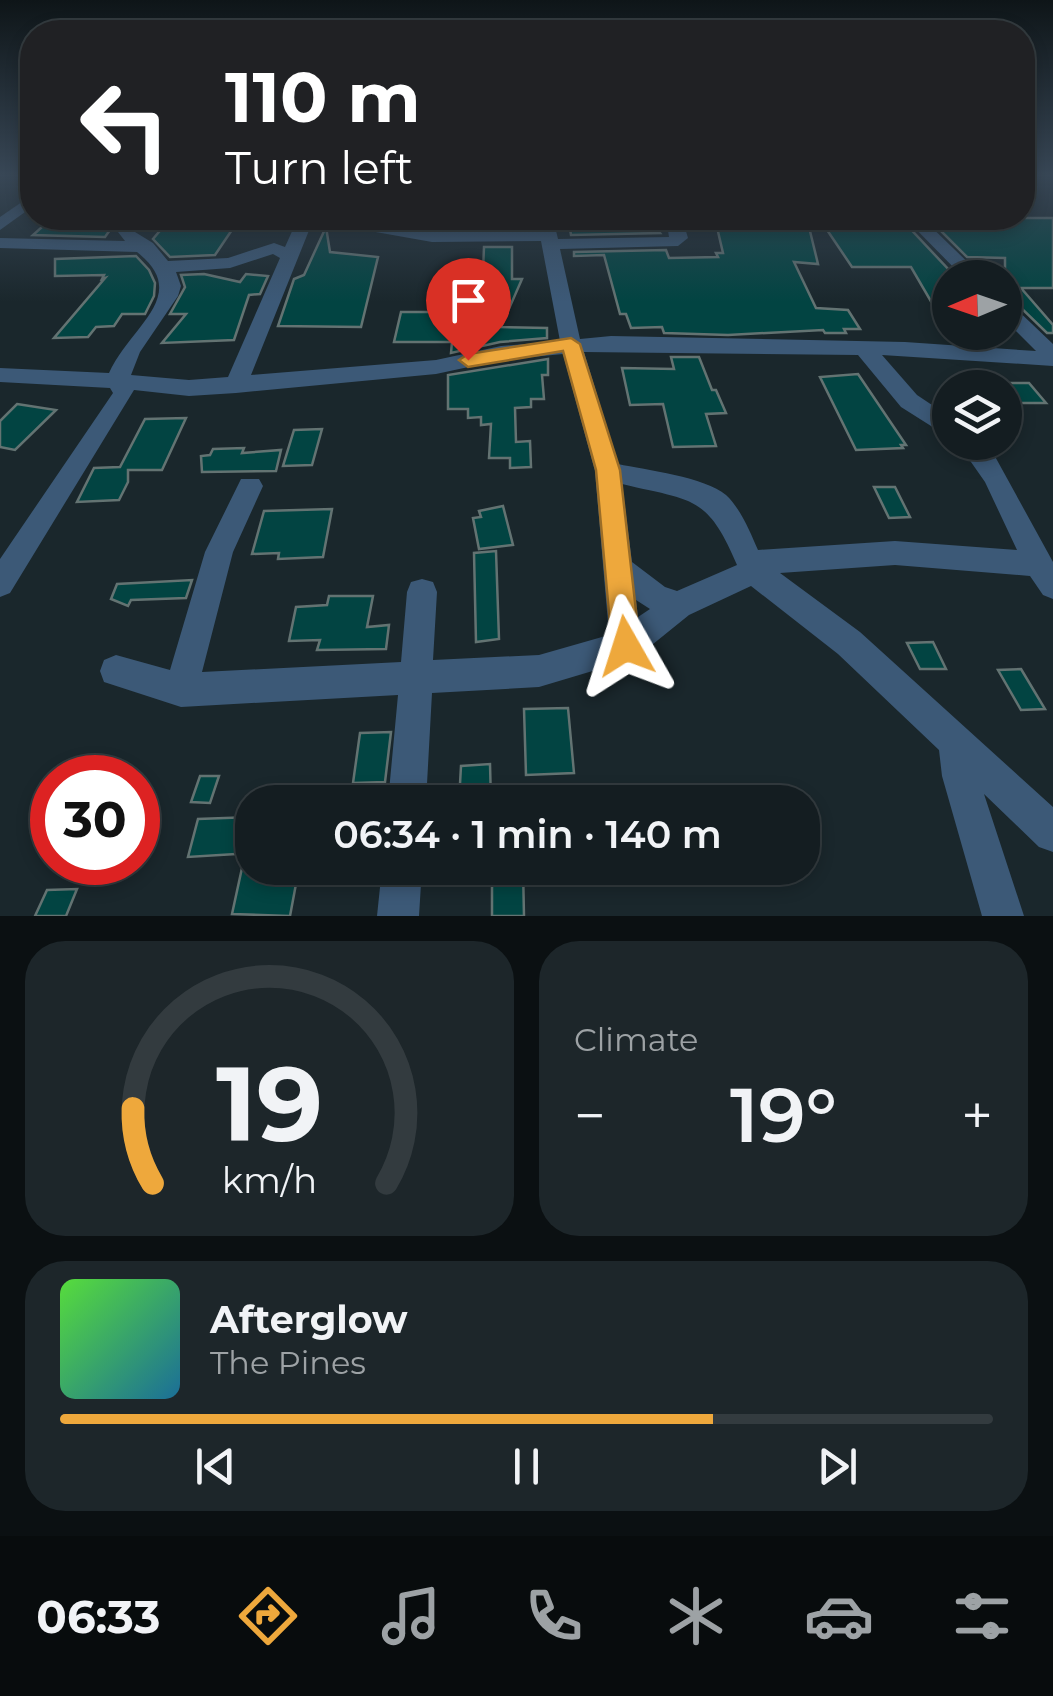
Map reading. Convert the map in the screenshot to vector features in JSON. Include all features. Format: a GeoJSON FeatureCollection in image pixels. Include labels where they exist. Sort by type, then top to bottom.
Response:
{"type":"FeatureCollection","features":[{"type":"Feature","properties":{"kind":"street"},"geometry":{"type":"LineString","coordinates":[[117,382],[130,352],[158,316],[171,287],[162,266],[147,247],[131,240],[127,230]]}},
{"type":"Feature","properties":{"kind":"street"},"geometry":{"type":"LineString","coordinates":[[236,385],[301,230]]}},
{"type":"Feature","properties":{"kind":"street"},"geometry":{"type":"LineString","coordinates":[[393,230],[432,237],[549,233],[672,242],[680,238],[678,230]]}},
{"type":"Feature","properties":{"kind":"street"},"geometry":{"type":"LineString","coordinates":[[925,230],[956,260]]}},
{"type":"Feature","properties":{"kind":"street"},"geometry":{"type":"LineString","coordinates":[[549,233],[571,344],[608,470],[626,646]]}},
{"type":"Feature","properties":{"kind":"street"},"geometry":{"type":"LineString","coordinates":[[0,242],[147,247]]}},
{"type":"Feature","properties":{"kind":"street"},"geometry":{"type":"LineString","coordinates":[[162,266],[230,263],[274,248],[289,256]]}},
{"type":"Feature","properties":{"kind":"street"},"geometry":{"type":"LineString","coordinates":[[1022,327],[1053,358]]}},
{"type":"Feature","properties":{"kind":"street"},"geometry":{"type":"LineString","coordinates":[[0,376],[49,375],[189,388],[436,368],[501,353],[571,344],[864,348],[1053,358]]}},
{"type":"Feature","properties":{"kind":"street"},"geometry":{"type":"LineString","coordinates":[[864,348],[909,401],[932,417]]}},
{"type":"Feature","properties":{"kind":"street"},"geometry":{"type":"LineString","coordinates":[[0,584],[124,393],[117,382]]}},
{"type":"Feature","properties":{"kind":"street"},"geometry":{"type":"LineString","coordinates":[[982,460],[998,483],[1044,575]]}},
{"type":"Feature","properties":{"kind":"street"},"geometry":{"type":"LineString","coordinates":[[608,470],[688,490],[715,501],[732,524],[752,567],[849,643],[956,747],[1053,833]]}},
{"type":"Feature","properties":{"kind":"street"},"geometry":{"type":"LineString","coordinates":[[181,690],[219,552],[250,486]]}},
{"type":"Feature","properties":{"kind":"street"},"geometry":{"type":"LineString","coordinates":[[116,671],[181,690],[538,671],[626,646],[678,604],[752,567],[894,553],[1044,575]]}},
{"type":"Feature","properties":{"kind":"street"},"geometry":{"type":"LineString","coordinates":[[618,568],[655,597],[678,604]]}},
{"type":"Feature","properties":{"kind":"street"},"geometry":{"type":"LineString","coordinates":[[408,785],[422,592]]}},
{"type":"Feature","properties":{"kind":"street"},"geometry":{"type":"LineString","coordinates":[[956,747],[960,776],[1004,916]]}},
{"type":"Feature","properties":{"kind":"street"},"geometry":{"type":"LineString","coordinates":[[398,916],[401,885]]}},
{"type":"Feature","properties":{"kind":"building"},"geometry":{"type":"Polygon","coordinates":[[[1035,218],[1053,218],[1053,288],[1022,288],[1022,260],[967,257],[940,230],[1035,230],[1035,218]]]}},
{"type":"Feature","properties":{"kind":"building"},"geometry":{"type":"Polygon","coordinates":[[[39,230],[110,230],[105,237],[33,235],[39,230]]]}},
{"type":"Feature","properties":{"kind":"building"},"geometry":{"type":"Polygon","coordinates":[[[161,230],[232,230],[215,255],[170,257],[153,239],[161,230]]]}},
{"type":"Feature","properties":{"kind":"building"},"geometry":{"type":"Polygon","coordinates":[[[325,230],[330,252],[378,257],[361,327],[278,326],[294,279],[304,275],[325,230]]]}},
{"type":"Feature","properties":{"kind":"building"},"geometry":{"type":"Polygon","coordinates":[[[570,230],[660,233],[571,235],[570,230]]]}},
{"type":"Feature","properties":{"kind":"building"},"geometry":{"type":"Polygon","coordinates":[[[718,230],[810,230],[818,264],[794,262],[816,308],[848,310],[860,329],[844,329],[846,333],[823,330],[728,335],[664,333],[662,327],[631,328],[626,314],[620,314],[604,255],[574,256],[574,252],[666,250],[669,258],[718,257],[716,253],[723,253],[718,230]]]}},
{"type":"Feature","properties":{"kind":"building"},"geometry":{"type":"Polygon","coordinates":[[[827,230],[911,230],[940,260],[932,260],[932,303],[911,267],[852,267],[827,230]]]}},
{"type":"Feature","properties":{"kind":"building"},"geometry":{"type":"Polygon","coordinates":[[[484,247],[512,247],[512,279],[522,279],[501,327],[547,328],[547,338],[500,342],[451,353],[452,342],[394,342],[401,312],[437,312],[438,307],[456,307],[458,295],[482,295],[484,247]]]}},
{"type":"Feature","properties":{"kind":"building"},"geometry":{"type":"Polygon","coordinates":[[[136,256],[155,283],[154,296],[145,314],[122,314],[114,326],[96,327],[88,337],[54,338],[105,278],[55,276],[55,259],[136,256]]]}},
{"type":"Feature","properties":{"kind":"building"},"geometry":{"type":"Polygon","coordinates":[[[204,274],[240,282],[246,274],[268,276],[260,294],[249,295],[234,340],[162,343],[186,314],[170,314],[185,287],[181,275],[204,274]]]}},
{"type":"Feature","properties":{"kind":"building"},"geometry":{"type":"Polygon","coordinates":[[[1022,289],[1053,325],[1053,333],[1047,333],[1022,309],[1022,289]]]}},
{"type":"Feature","properties":{"kind":"building"},"geometry":{"type":"Polygon","coordinates":[[[671,357],[699,357],[712,390],[716,390],[726,413],[706,414],[716,446],[673,447],[663,404],[630,405],[622,368],[674,369],[671,357]]]}},
{"type":"Feature","properties":{"kind":"building"},"geometry":{"type":"Polygon","coordinates":[[[548,359],[548,375],[542,375],[544,399],[531,399],[531,407],[515,408],[516,442],[530,441],[531,467],[510,468],[510,458],[489,458],[491,424],[481,425],[481,417],[468,418],[468,409],[448,409],[448,375],[548,359]]]}},
{"type":"Feature","properties":{"kind":"building"},"geometry":{"type":"Polygon","coordinates":[[[858,374],[906,445],[901,445],[903,448],[856,450],[820,377],[858,374]]]}},
{"type":"Feature","properties":{"kind":"building"},"geometry":{"type":"Polygon","coordinates":[[[1022,383],[1029,383],[1046,403],[1022,403],[1022,383]]]}},
{"type":"Feature","properties":{"kind":"building"},"geometry":{"type":"Polygon","coordinates":[[[17,404],[56,410],[15,450],[0,447],[0,421],[17,404]]]}},
{"type":"Feature","properties":{"kind":"building"},"geometry":{"type":"Polygon","coordinates":[[[186,418],[162,470],[128,470],[128,482],[119,500],[77,502],[94,468],[120,467],[145,419],[186,418]]]}},
{"type":"Feature","properties":{"kind":"building"},"geometry":{"type":"Polygon","coordinates":[[[322,429],[312,465],[283,466],[294,430],[322,429]]]}},
{"type":"Feature","properties":{"kind":"building"},"geometry":{"type":"Polygon","coordinates":[[[244,448],[242,453],[281,450],[276,471],[202,472],[201,456],[210,455],[213,449],[244,448]]]}},
{"type":"Feature","properties":{"kind":"building"},"geometry":{"type":"Polygon","coordinates":[[[874,487],[895,487],[910,517],[889,518],[874,487]]]}},
{"type":"Feature","properties":{"kind":"building"},"geometry":{"type":"Polygon","coordinates":[[[503,506],[513,545],[479,549],[473,518],[481,517],[479,511],[503,506]]]}},
{"type":"Feature","properties":{"kind":"building"},"geometry":{"type":"Polygon","coordinates":[[[332,509],[323,557],[278,559],[279,553],[252,554],[264,511],[332,509]]]}},
{"type":"Feature","properties":{"kind":"building"},"geometry":{"type":"Polygon","coordinates":[[[496,551],[499,639],[476,642],[474,553],[496,551]]]}},
{"type":"Feature","properties":{"kind":"building"},"geometry":{"type":"Polygon","coordinates":[[[192,580],[186,598],[131,600],[128,606],[111,599],[117,584],[192,580]]]}},
{"type":"Feature","properties":{"kind":"building"},"geometry":{"type":"Polygon","coordinates":[[[329,596],[373,596],[367,627],[389,625],[386,649],[317,650],[320,640],[289,641],[296,607],[327,605],[329,596]]]}},
{"type":"Feature","properties":{"kind":"building"},"geometry":{"type":"Polygon","coordinates":[[[933,642],[946,669],[920,669],[907,643],[933,642]]]}},
{"type":"Feature","properties":{"kind":"building"},"geometry":{"type":"Polygon","coordinates":[[[1021,669],[1045,709],[1021,710],[998,670],[1021,669]]]}},
{"type":"Feature","properties":{"kind":"building"},"geometry":{"type":"Polygon","coordinates":[[[568,708],[574,773],[526,775],[524,709],[568,708]]]}},
{"type":"Feature","properties":{"kind":"building"},"geometry":{"type":"Polygon","coordinates":[[[391,732],[385,782],[353,783],[360,733],[391,732]]]}},
{"type":"Feature","properties":{"kind":"building"},"geometry":{"type":"Polygon","coordinates":[[[490,764],[491,785],[460,785],[461,766],[490,764]]]}},
{"type":"Feature","properties":{"kind":"building"},"geometry":{"type":"Polygon","coordinates":[[[200,776],[219,776],[210,803],[191,802],[200,776]]]}},
{"type":"Feature","properties":{"kind":"building"},"geometry":{"type":"Polygon","coordinates":[[[235,818],[235,854],[188,857],[198,819],[235,818]]]}},
{"type":"Feature","properties":{"kind":"building"},"geometry":{"type":"Polygon","coordinates":[[[238,885],[296,885],[290,916],[232,914],[238,885]]]}},
{"type":"Feature","properties":{"kind":"building"},"geometry":{"type":"Polygon","coordinates":[[[492,885],[523,885],[524,916],[492,916],[492,885]]]}},
{"type":"Feature","properties":{"kind":"building"},"geometry":{"type":"Polygon","coordinates":[[[77,889],[66,916],[35,916],[47,890],[77,889]]]}},
{"type":"Feature","properties":{"kind":"route"},"geometry":{"type":"LineString","coordinates":[[468,360],[571,344],[608,470],[626,646]]}}]}
